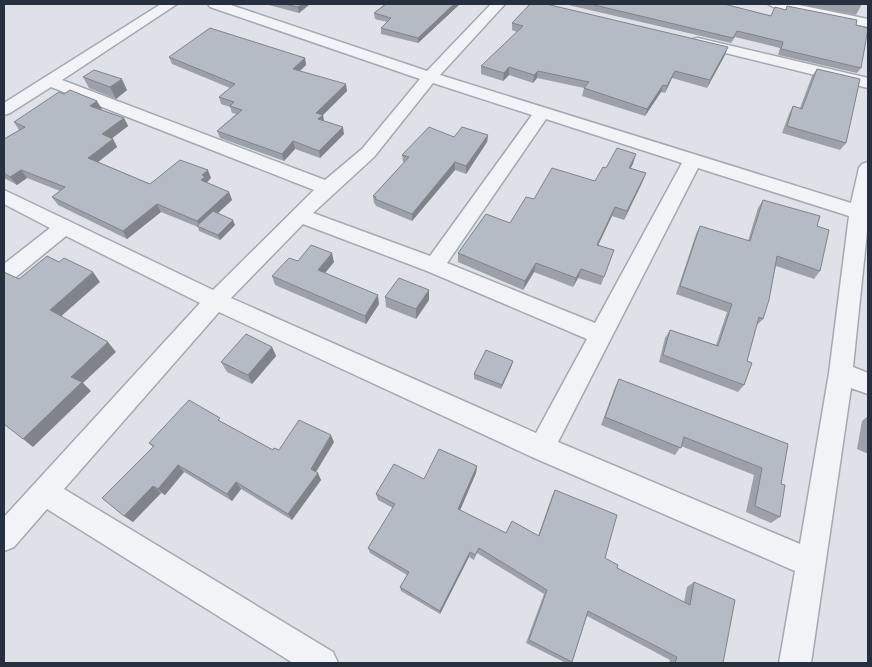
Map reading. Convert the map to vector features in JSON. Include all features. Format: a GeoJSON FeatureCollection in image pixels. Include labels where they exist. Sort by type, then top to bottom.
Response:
{"type":"FeatureCollection","features":[{"type":"Feature","properties":{"kind":"street"},"geometry":{"type":"LineString","coordinates":[[4,110],[170,4]]}},
{"type":"Feature","properties":{"kind":"street"},"geometry":{"type":"LineString","coordinates":[[215,4],[430,77],[864,214]]}},
{"type":"Feature","properties":{"kind":"street"},"geometry":{"type":"LineString","coordinates":[[4,537],[216,300],[327,188],[368,153],[430,77],[498,4]]}},
{"type":"Feature","properties":{"kind":"street"},"geometry":{"type":"LineString","coordinates":[[775,4],[868,23]]}},
{"type":"Feature","properties":{"kind":"street"},"geometry":{"type":"LineString","coordinates":[[687,40],[868,83]]}},
{"type":"Feature","properties":{"kind":"street"},"geometry":{"type":"LineString","coordinates":[[50,81],[327,188]]}},
{"type":"Feature","properties":{"kind":"street"},"geometry":{"type":"LineString","coordinates":[[434,266],[542,113]]}},
{"type":"Feature","properties":{"kind":"street"},"geometry":{"type":"LineString","coordinates":[[541,449],[692,161]]}},
{"type":"Feature","properties":{"kind":"street"},"geometry":{"type":"LineString","coordinates":[[795,663],[841,374],[864,214],[868,168]]}},
{"type":"Feature","properties":{"kind":"street"},"geometry":{"type":"LineString","coordinates":[[4,196],[216,300],[541,449],[812,564]]}},
{"type":"Feature","properties":{"kind":"street"},"geometry":{"type":"LineString","coordinates":[[301,216],[434,266],[601,335]]}},
{"type":"Feature","properties":{"kind":"street"},"geometry":{"type":"LineString","coordinates":[[4,275],[64,227]]}},
{"type":"Feature","properties":{"kind":"street"},"geometry":{"type":"LineString","coordinates":[[841,374],[868,384]]}},
{"type":"Feature","properties":{"kind":"street"},"geometry":{"type":"LineString","coordinates":[[45,493],[322,663]]}},
{"type":"Feature","properties":{"kind":"building"},"geometry":{"type":"Polygon","coordinates":[[[284,4],[302,4],[298,7],[284,4]]]}},
{"type":"Feature","properties":{"kind":"building"},"geometry":{"type":"Polygon","coordinates":[[[386,4],[454,4],[418,38],[381,28],[391,18],[374,13],[386,4]]]}},
{"type":"Feature","properties":{"kind":"building"},"geometry":{"type":"Polygon","coordinates":[[[530,4],[546,4],[728,47],[710,80],[675,71],[667,86],[663,85],[647,109],[584,88],[589,82],[538,71],[534,75],[509,67],[504,73],[481,66],[523,26],[512,23],[530,4]]]}},
{"type":"Feature","properties":{"kind":"building"},"geometry":{"type":"Polygon","coordinates":[[[590,4],[724,4],[771,16],[775,7],[786,10],[787,6],[857,20],[856,25],[868,29],[861,68],[781,49],[783,42],[737,31],[733,38],[590,4]]]}},
{"type":"Feature","properties":{"kind":"building"},"geometry":{"type":"Polygon","coordinates":[[[210,28],[305,58],[293,69],[346,84],[316,113],[323,115],[318,119],[343,127],[319,151],[293,141],[282,154],[217,131],[242,110],[230,106],[234,102],[219,97],[235,84],[169,57],[210,28]]]}},
{"type":"Feature","properties":{"kind":"building"},"geometry":{"type":"Polygon","coordinates":[[[817,69],[860,79],[846,143],[787,126],[793,106],[802,109],[817,69]]]}},
{"type":"Feature","properties":{"kind":"building"},"geometry":{"type":"Polygon","coordinates":[[[94,70],[122,79],[110,87],[83,77],[94,70]]]}},
{"type":"Feature","properties":{"kind":"building"},"geometry":{"type":"Polygon","coordinates":[[[70,90],[97,101],[90,106],[124,118],[102,134],[113,139],[88,158],[150,184],[180,160],[208,170],[202,175],[205,177],[201,180],[229,192],[197,221],[157,204],[123,231],[52,197],[65,187],[21,170],[10,177],[4,173],[4,139],[25,127],[14,122],[59,92],[64,94],[70,90]]]}},
{"type":"Feature","properties":{"kind":"building"},"geometry":{"type":"Polygon","coordinates":[[[429,127],[454,137],[462,127],[488,135],[466,166],[455,162],[412,214],[375,199],[376,197],[373,196],[409,157],[402,155],[429,127]]]}},
{"type":"Feature","properties":{"kind":"building"},"geometry":{"type":"Polygon","coordinates":[[[617,148],[636,154],[629,168],[646,173],[627,211],[615,207],[597,245],[614,250],[604,277],[581,269],[576,278],[536,263],[525,281],[458,253],[486,214],[510,223],[526,197],[534,199],[552,168],[595,181],[603,167],[606,168],[617,148]]]}},
{"type":"Feature","properties":{"kind":"building"},"geometry":{"type":"Polygon","coordinates":[[[763,200],[820,216],[817,226],[829,230],[820,271],[777,256],[769,300],[763,319],[759,317],[747,361],[752,363],[744,385],[663,355],[670,330],[718,346],[732,304],[680,286],[700,226],[750,241],[763,200]]]}},
{"type":"Feature","properties":{"kind":"building"},"geometry":{"type":"Polygon","coordinates":[[[213,211],[233,220],[218,235],[197,226],[213,211]]]}},
{"type":"Feature","properties":{"kind":"building"},"geometry":{"type":"Polygon","coordinates":[[[311,245],[332,253],[318,270],[378,295],[365,316],[272,276],[289,258],[298,261],[311,245]]]}},
{"type":"Feature","properties":{"kind":"building"},"geometry":{"type":"Polygon","coordinates":[[[47,256],[59,262],[64,258],[93,272],[50,310],[108,342],[71,377],[82,382],[23,439],[4,424],[4,272],[19,279],[47,256]]]}},
{"type":"Feature","properties":{"kind":"building"},"geometry":{"type":"Polygon","coordinates":[[[399,278],[429,290],[416,309],[385,297],[399,278]]]}},
{"type":"Feature","properties":{"kind":"building"},"geometry":{"type":"Polygon","coordinates":[[[246,334],[272,347],[248,375],[221,362],[246,334]]]}},
{"type":"Feature","properties":{"kind":"building"},"geometry":{"type":"Polygon","coordinates":[[[486,350],[513,361],[502,385],[474,374],[486,350]]]}},
{"type":"Feature","properties":{"kind":"building"},"geometry":{"type":"Polygon","coordinates":[[[619,379],[788,444],[781,484],[785,485],[780,517],[755,506],[762,468],[684,437],[681,448],[605,417],[619,379]]]}},
{"type":"Feature","properties":{"kind":"building"},"geometry":{"type":"Polygon","coordinates":[[[189,400],[220,418],[218,420],[273,450],[274,448],[279,450],[299,420],[331,435],[311,469],[318,473],[288,514],[236,482],[227,494],[178,465],[158,489],[153,486],[124,516],[102,498],[154,446],[149,443],[189,400]]]}},
{"type":"Feature","properties":{"kind":"building"},"geometry":{"type":"Polygon","coordinates":[[[439,449],[477,466],[458,509],[506,533],[512,521],[539,536],[555,490],[617,515],[605,558],[618,565],[617,568],[690,605],[694,582],[735,600],[723,663],[675,663],[677,657],[588,611],[572,662],[529,640],[547,590],[479,548],[475,555],[470,552],[440,611],[400,587],[409,572],[368,548],[395,504],[376,494],[394,464],[424,479],[439,449]]]}}]}
